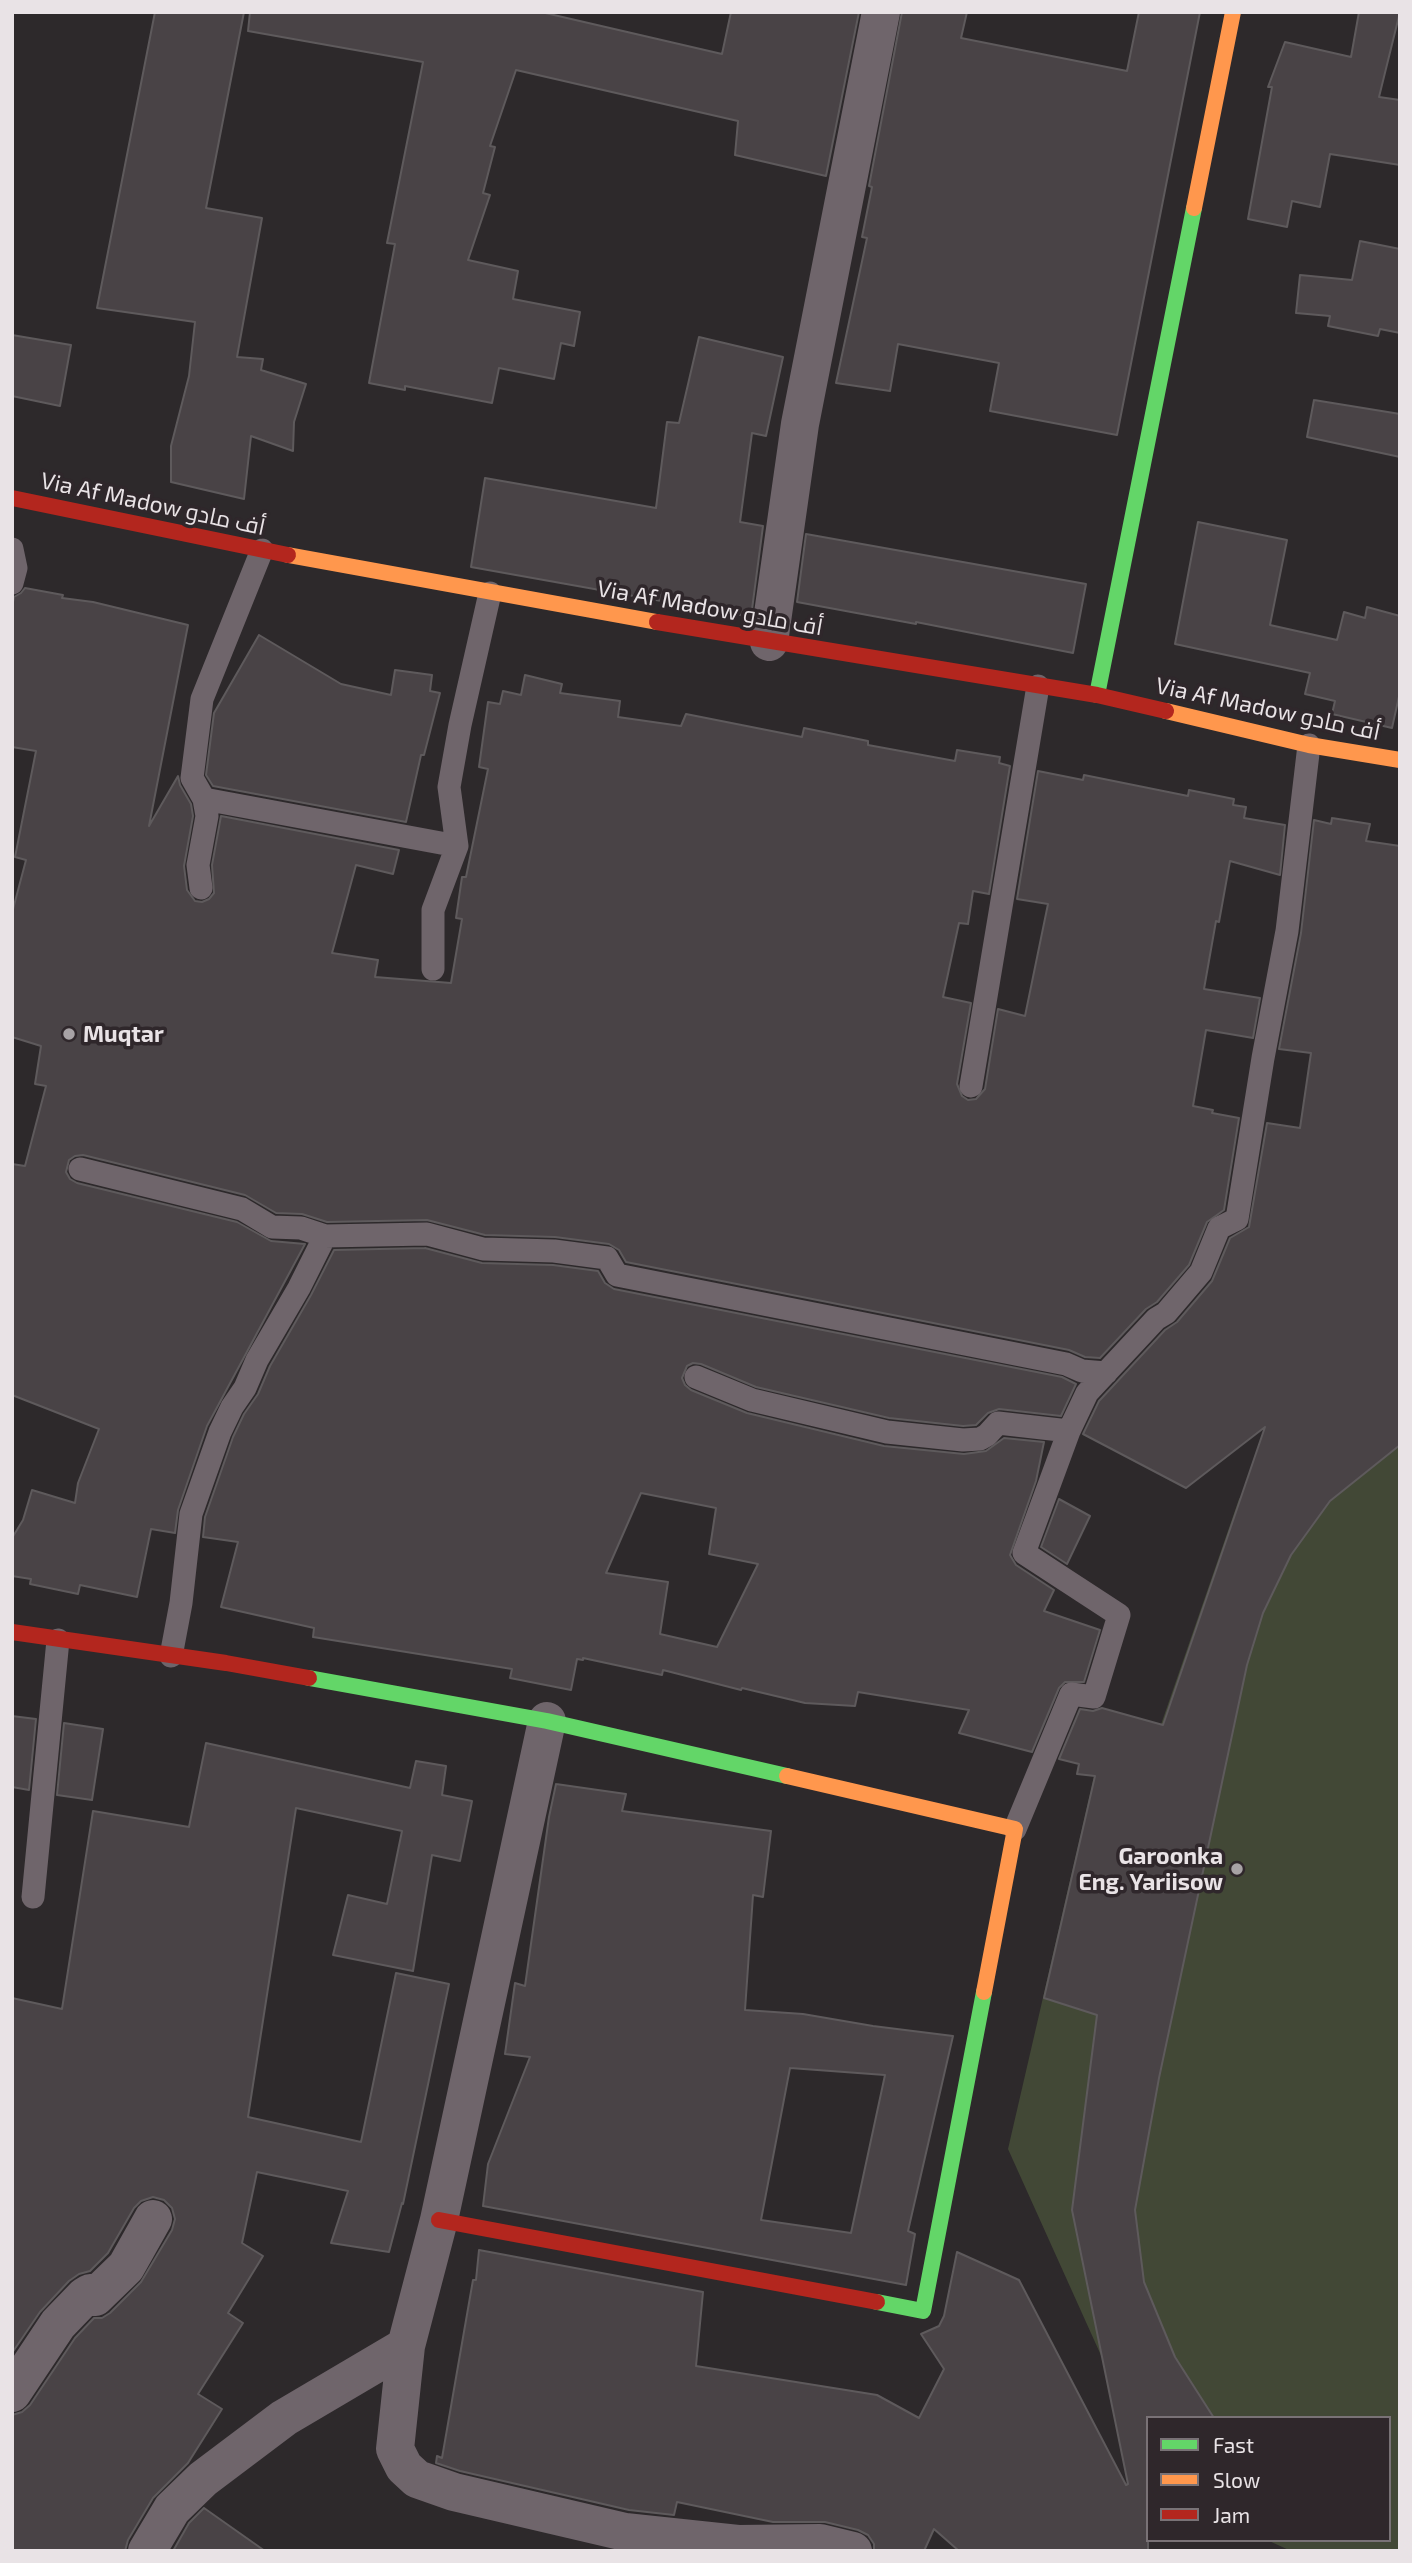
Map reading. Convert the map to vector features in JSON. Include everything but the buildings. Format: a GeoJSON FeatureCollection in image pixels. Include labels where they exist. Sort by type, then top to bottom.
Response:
{"type":"FeatureCollection","features":[{"type":"Feature","properties":{"kind":"street"},"geometry":{"type":"LineString","coordinates":[[769,642],[800,424],[881,12]]}},
{"type":"Feature","properties":{"kind":"street"},"geometry":{"type":"LineString","coordinates":[[1097,695],[1233,12]]}},
{"type":"Feature","properties":{"kind":"street","name":"Via Af Madow أف مادو"},"geometry":{"type":"LineString","coordinates":[[12,499],[490,593],[1097,695],[1309,745],[1400,760]]}},
{"type":"Feature","properties":{"kind":"street"},"geometry":{"type":"LineString","coordinates":[[12,1632],[226,1663],[547,1721],[1015,1829],[923,2311],[439,2220]]}},
{"type":"Feature","properties":{"kind":"street"},"geometry":{"type":"LineString","coordinates":[[547,1721],[439,2220],[406,2346],[395,2449],[404,2467],[417,2479],[454,2492],[625,2532],[736,2548],[820,2543],[853,2551]]}},
{"type":"Feature","properties":{"kind":"street"},"geometry":{"type":"LineString","coordinates":[[12,2393],[58,2324],[85,2296],[90,2293],[95,2297],[126,2267],[153,2219]]}},
{"type":"Feature","properties":{"kind":"street"},"geometry":{"type":"LineString","coordinates":[[147,2551],[172,2509],[203,2479],[284,2418],[406,2346]]}},
{"type":"Feature","properties":{"kind":"lane"},"geometry":{"type":"LineString","coordinates":[[12,550],[16,568],[12,583]]}},
{"type":"Feature","properties":{"kind":"lane"},"geometry":{"type":"LineString","coordinates":[[201,888],[198,865],[207,816],[204,799],[192,778],[202,699],[262,550]]}},
{"type":"Feature","properties":{"kind":"lane"},"geometry":{"type":"LineString","coordinates":[[433,968],[433,910],[457,846],[449,787],[460,724],[490,593]]}},
{"type":"Feature","properties":{"kind":"lane"},"geometry":{"type":"LineString","coordinates":[[971,1086],[1038,686]]}},
{"type":"Feature","properties":{"kind":"lane"},"geometry":{"type":"LineString","coordinates":[[1015,1829],[1071,1694],[1094,1697],[1119,1615],[1024,1553],[1069,1431],[1087,1393],[1156,1319],[1166,1313],[1201,1272],[1219,1228],[1237,1219],[1287,930],[1309,745]]}},
{"type":"Feature","properties":{"kind":"lane"},"geometry":{"type":"LineString","coordinates":[[204,799],[457,846]]}},
{"type":"Feature","properties":{"kind":"lane"},"geometry":{"type":"LineString","coordinates":[[80,1169],[242,1209],[272,1227],[302,1228],[325,1236],[428,1234],[483,1249],[554,1251],[607,1258],[617,1275],[1066,1364],[1082,1371],[1106,1373]]}},
{"type":"Feature","properties":{"kind":"lane"},"geometry":{"type":"LineString","coordinates":[[171,1656],[181,1603],[191,1514],[220,1432],[325,1236]]}},
{"type":"Feature","properties":{"kind":"lane"},"geometry":{"type":"LineString","coordinates":[[696,1377],[752,1400],[899,1433],[934,1438],[980,1439],[998,1423],[1069,1431]]}},
{"type":"Feature","properties":{"kind":"lane"},"geometry":{"type":"LineString","coordinates":[[33,1897],[58,1640]]}},
{"type":"Feature","properties":{"kind":"green space","name":"Garoonka Eng. Yariisow"},"geometry":{"type":"Polygon","coordinates":[[[1400,1355],[1400,2551],[1291,2551],[1271,2542],[1391,2542],[1391,2416],[1146,2416],[1145,2453],[1008,2149],[1106,1725],[1156,1739],[1239,1499],[1252,1481],[1400,1355]]]}},
{"type":"Feature","properties":{"kind":"traffic: fast"},"geometry":{"type":"LineString","coordinates":[[1097,695],[1194,208]]}},
{"type":"Feature","properties":{"kind":"traffic: fast"},"geometry":{"type":"LineString","coordinates":[[309,1678],[547,1721],[787,1776]]}},
{"type":"Feature","properties":{"kind":"traffic: fast"},"geometry":{"type":"LineString","coordinates":[[877,2302],[923,2311],[984,1992]]}},
{"type":"Feature","properties":{"kind":"traffic: slow"},"geometry":{"type":"LineString","coordinates":[[1194,208],[1233,12]]}},
{"type":"Feature","properties":{"kind":"traffic: slow"},"geometry":{"type":"LineString","coordinates":[[288,555],[657,622]]}},
{"type":"Feature","properties":{"kind":"traffic: slow"},"geometry":{"type":"LineString","coordinates":[[1166,711],[1309,745],[1400,760]]}},
{"type":"Feature","properties":{"kind":"traffic: slow"},"geometry":{"type":"LineString","coordinates":[[787,1776],[1015,1829],[984,1992]]}},
{"type":"Feature","properties":{"kind":"traffic: jam"},"geometry":{"type":"LineString","coordinates":[[12,498],[288,555]]}},
{"type":"Feature","properties":{"kind":"traffic: jam"},"geometry":{"type":"LineString","coordinates":[[657,622],[1097,695],[1166,711]]}},
{"type":"Feature","properties":{"kind":"traffic: jam"},"geometry":{"type":"LineString","coordinates":[[12,1632],[226,1663],[309,1678]]}},
{"type":"Feature","properties":{"kind":"traffic: jam"},"geometry":{"type":"LineString","coordinates":[[439,2220],[877,2302]]}},
{"type":"Feature","properties":{"kind":"place","name":"Muqtar"},"geometry":{"type":"Point","coordinates":[69,1034]}},
{"type":"Feature","properties":{"kind":"place","name":"Garoonka Eng. Yariisow"},"geometry":{"type":"Point","coordinates":[1237,1869]}}]}
